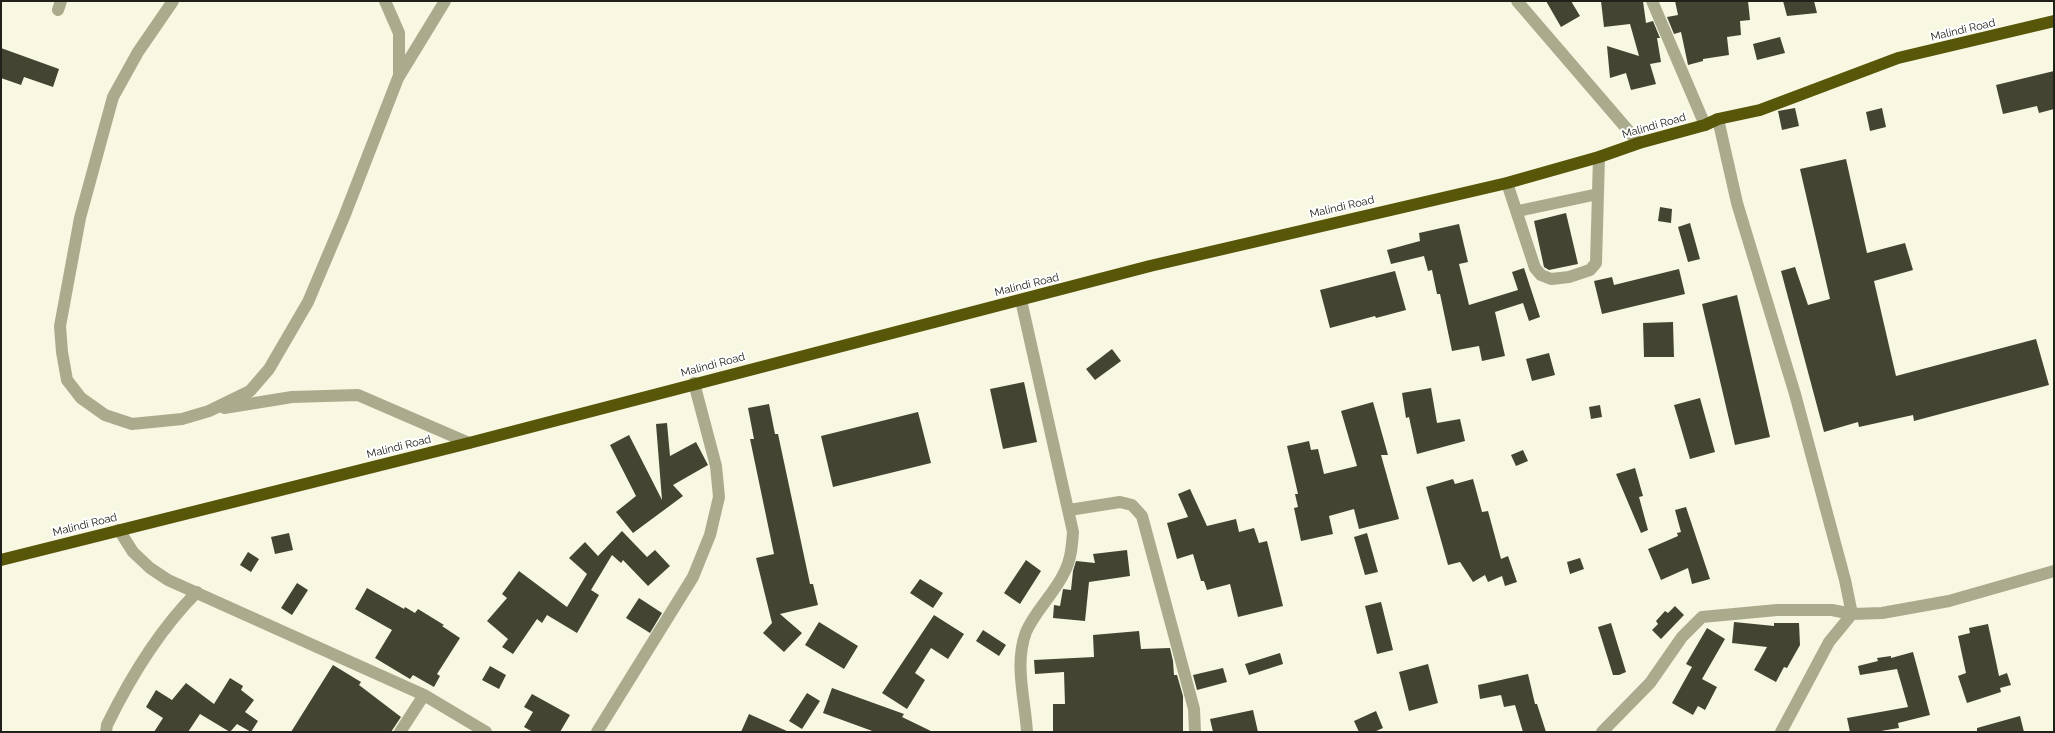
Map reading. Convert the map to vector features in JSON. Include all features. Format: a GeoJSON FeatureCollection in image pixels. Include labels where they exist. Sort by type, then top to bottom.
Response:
{"type":"FeatureCollection","features":[{"type":"Feature","properties":{"kind":"highway","name":"Malindi Road"},"geometry":{"type":"LineString","coordinates":[[1,560],[469,443],[694,383],[1227,247],[1507,183],[1599,157],[1639,142],[1705,125],[1718,119],[1760,110],[1898,58],[2054,21]]}},
{"type":"Feature","properties":{"kind":"street"},"geometry":{"type":"LineString","coordinates":[[173,1],[138,52],[114,97],[80,218],[60,326],[62,352],[67,380],[81,398],[105,416],[132,424],[182,419],[209,411],[292,397],[358,395],[469,443]]}},
{"type":"Feature","properties":{"kind":"street"},"geometry":{"type":"LineString","coordinates":[[385,1],[399,33],[398,78]]}},
{"type":"Feature","properties":{"kind":"street"},"geometry":{"type":"LineString","coordinates":[[209,411],[250,391],[269,369],[308,302],[344,217],[398,78],[445,1]]}},
{"type":"Feature","properties":{"kind":"street"},"geometry":{"type":"LineString","coordinates":[[1517,1],[1639,142]]}},
{"type":"Feature","properties":{"kind":"street"},"geometry":{"type":"LineString","coordinates":[[1652,1],[1705,125]]}},
{"type":"Feature","properties":{"kind":"street"},"geometry":{"type":"LineString","coordinates":[[1718,119],[1737,203],[1795,394],[1845,580],[1852,614]]}},
{"type":"Feature","properties":{"kind":"street"},"geometry":{"type":"LineString","coordinates":[[1507,183],[1518,210],[1535,268],[1541,275],[1552,279],[1569,276],[1590,270],[1596,263],[1598,253],[1599,157]]}},
{"type":"Feature","properties":{"kind":"street"},"geometry":{"type":"LineString","coordinates":[[1518,210],[1598,194]]}},
{"type":"Feature","properties":{"kind":"street"},"geometry":{"type":"LineString","coordinates":[[1021,300],[1073,532],[1072,552],[1064,574],[1026,631],[1021,649],[1020,675],[1027,732]]}},
{"type":"Feature","properties":{"kind":"street"},"geometry":{"type":"LineString","coordinates":[[596,732],[693,577],[710,535],[719,497],[716,466],[694,383]]}},
{"type":"Feature","properties":{"kind":"street"},"geometry":{"type":"LineString","coordinates":[[1069,510],[1120,502],[1132,504],[1142,516],[1194,709],[1195,732]]}},
{"type":"Feature","properties":{"kind":"street"},"geometry":{"type":"LineString","coordinates":[[120,530],[133,552],[150,568],[168,580],[424,695],[486,732]]}},
{"type":"Feature","properties":{"kind":"street"},"geometry":{"type":"LineString","coordinates":[[1602,732],[1650,683],[1682,638],[1702,617],[1777,610],[1832,610],[1852,614],[1882,613],[1949,602],[2054,571]]}},
{"type":"Feature","properties":{"kind":"street"},"geometry":{"type":"LineString","coordinates":[[106,732],[107,726],[126,687],[177,612],[197,592]]}},
{"type":"Feature","properties":{"kind":"street"},"geometry":{"type":"LineString","coordinates":[[1780,732],[1829,642],[1852,614]]}},
{"type":"Feature","properties":{"kind":"street"},"geometry":{"type":"LineString","coordinates":[[400,732],[424,695]]}},
{"type":"Feature","properties":{"kind":"building"},"geometry":{"type":"Polygon","coordinates":[[[1546,1],[1571,1],[1580,16],[1561,27],[1546,1]]]}},
{"type":"Feature","properties":{"kind":"building"},"geometry":{"type":"Polygon","coordinates":[[[1601,1],[1643,1],[1646,23],[1653,21],[1660,38],[1657,38],[1661,62],[1650,64],[1656,84],[1631,90],[1626,73],[1610,78],[1607,46],[1639,56],[1630,24],[1604,27],[1601,1]]]}},
{"type":"Feature","properties":{"kind":"building"},"geometry":{"type":"Polygon","coordinates":[[[1675,1],[1748,1],[1750,20],[1740,21],[1741,35],[1727,37],[1729,55],[1703,59],[1703,61],[1688,65],[1681,32],[1674,34],[1667,17],[1678,15],[1675,1]]]}},
{"type":"Feature","properties":{"kind":"building"},"geometry":{"type":"Polygon","coordinates":[[[1783,1],[1814,1],[1817,13],[1787,16],[1783,1]]]}},
{"type":"Feature","properties":{"kind":"building"},"geometry":{"type":"Polygon","coordinates":[[[1780,37],[1785,53],[1757,60],[1753,44],[1780,37]]]}},
{"type":"Feature","properties":{"kind":"building"},"geometry":{"type":"Polygon","coordinates":[[[1,48],[59,69],[53,87],[24,77],[21,85],[1,78],[1,48]]]}},
{"type":"Feature","properties":{"kind":"building"},"geometry":{"type":"Polygon","coordinates":[[[2054,71],[2054,109],[2039,113],[2037,106],[2003,114],[1996,85],[2054,71]]]}},
{"type":"Feature","properties":{"kind":"building"},"geometry":{"type":"Polygon","coordinates":[[[1795,108],[1799,126],[1782,130],[1778,111],[1795,108]]]}},
{"type":"Feature","properties":{"kind":"building"},"geometry":{"type":"Polygon","coordinates":[[[1882,108],[1886,127],[1870,131],[1866,112],[1882,108]]]}},
{"type":"Feature","properties":{"kind":"building"},"geometry":{"type":"Polygon","coordinates":[[[1846,159],[1867,253],[1905,243],[1913,270],[1874,281],[1896,376],[2036,339],[2049,385],[1914,421],[1913,415],[1859,427],[1858,422],[1824,432],[1781,271],[1795,267],[1808,305],[1830,299],[1800,169],[1846,159]]]}},
{"type":"Feature","properties":{"kind":"building"},"geometry":{"type":"Polygon","coordinates":[[[1660,207],[1672,209],[1671,223],[1658,221],[1660,207]]]}},
{"type":"Feature","properties":{"kind":"building"},"geometry":{"type":"Polygon","coordinates":[[[1566,213],[1578,264],[1549,270],[1544,267],[1534,221],[1566,213]]]}},
{"type":"Feature","properties":{"kind":"building"},"geometry":{"type":"Polygon","coordinates":[[[1690,223],[1700,259],[1688,262],[1678,227],[1690,223]]]}},
{"type":"Feature","properties":{"kind":"building"},"geometry":{"type":"Polygon","coordinates":[[[1459,224],[1468,262],[1459,264],[1469,305],[1518,290],[1512,272],[1524,268],[1540,317],[1529,321],[1523,303],[1495,312],[1505,356],[1482,361],[1479,346],[1452,351],[1440,294],[1437,294],[1432,270],[1428,271],[1424,256],[1391,264],[1387,250],[1420,241],[1419,233],[1459,224]]]}},
{"type":"Feature","properties":{"kind":"building"},"geometry":{"type":"Polygon","coordinates":[[[1679,269],[1685,294],[1602,314],[1594,281],[1612,277],[1614,285],[1679,269]]]}},
{"type":"Feature","properties":{"kind":"building"},"geometry":{"type":"Polygon","coordinates":[[[1395,271],[1406,310],[1376,318],[1375,316],[1330,328],[1320,290],[1395,271]]]}},
{"type":"Feature","properties":{"kind":"building"},"geometry":{"type":"Polygon","coordinates":[[[1737,295],[1770,437],[1735,445],[1702,304],[1737,295]]]}},
{"type":"Feature","properties":{"kind":"building"},"geometry":{"type":"Polygon","coordinates":[[[1673,322],[1674,357],[1644,357],[1643,323],[1673,322]]]}},
{"type":"Feature","properties":{"kind":"building"},"geometry":{"type":"Polygon","coordinates":[[[1112,349],[1121,361],[1095,380],[1086,369],[1112,349]]]}},
{"type":"Feature","properties":{"kind":"building"},"geometry":{"type":"Polygon","coordinates":[[[1549,353],[1555,375],[1532,381],[1526,359],[1549,353]]]}},
{"type":"Feature","properties":{"kind":"building"},"geometry":{"type":"Polygon","coordinates":[[[1024,382],[1037,442],[1003,449],[990,389],[1024,382]]]}},
{"type":"Feature","properties":{"kind":"building"},"geometry":{"type":"Polygon","coordinates":[[[1431,388],[1437,423],[1460,419],[1465,441],[1417,454],[1409,417],[1406,418],[1402,393],[1431,388]]]}},
{"type":"Feature","properties":{"kind":"building"},"geometry":{"type":"Polygon","coordinates":[[[1700,398],[1715,452],[1690,459],[1674,405],[1700,398]]]}},
{"type":"Feature","properties":{"kind":"building"},"geometry":{"type":"Polygon","coordinates":[[[1373,402],[1388,455],[1381,455],[1399,519],[1359,529],[1354,509],[1329,516],[1333,534],[1301,541],[1294,508],[1298,507],[1295,494],[1298,494],[1287,446],[1309,441],[1311,450],[1318,449],[1324,474],[1357,466],[1341,411],[1373,402]]]}},
{"type":"Feature","properties":{"kind":"building"},"geometry":{"type":"Polygon","coordinates":[[[769,404],[775,434],[778,434],[810,584],[813,584],[818,605],[780,614],[802,633],[784,652],[763,633],[772,623],[756,558],[774,554],[750,439],[754,439],[748,408],[769,404]]]}},
{"type":"Feature","properties":{"kind":"building"},"geometry":{"type":"Polygon","coordinates":[[[1600,405],[1602,417],[1591,419],[1589,407],[1600,405]]]}},
{"type":"Feature","properties":{"kind":"building"},"geometry":{"type":"Polygon","coordinates":[[[918,412],[931,463],[833,487],[821,436],[918,412]]]}},
{"type":"Feature","properties":{"kind":"building"},"geometry":{"type":"Polygon","coordinates":[[[667,423],[670,456],[696,442],[708,465],[673,485],[683,496],[633,533],[616,512],[636,496],[610,445],[629,435],[662,500],[656,424],[667,423]]]}},
{"type":"Feature","properties":{"kind":"building"},"geometry":{"type":"Polygon","coordinates":[[[1523,450],[1528,461],[1516,466],[1511,455],[1523,450]]]}},
{"type":"Feature","properties":{"kind":"building"},"geometry":{"type":"Polygon","coordinates":[[[1635,468],[1643,496],[1639,497],[1648,530],[1641,533],[1616,474],[1635,468]]]}},
{"type":"Feature","properties":{"kind":"building"},"geometry":{"type":"Polygon","coordinates":[[[1453,479],[1455,484],[1473,479],[1482,512],[1488,511],[1501,559],[1508,556],[1517,582],[1505,586],[1502,576],[1488,582],[1485,575],[1473,582],[1460,562],[1448,565],[1426,487],[1453,479]]]}},
{"type":"Feature","properties":{"kind":"building"},"geometry":{"type":"Polygon","coordinates":[[[1190,489],[1207,526],[1236,519],[1239,532],[1254,528],[1259,543],[1267,541],[1283,606],[1238,617],[1230,584],[1207,590],[1204,581],[1201,581],[1193,554],[1177,559],[1167,523],[1188,517],[1178,494],[1190,489]]]}},
{"type":"Feature","properties":{"kind":"building"},"geometry":{"type":"Polygon","coordinates":[[[1686,507],[1710,579],[1692,584],[1688,568],[1661,580],[1648,549],[1678,536],[1677,533],[1681,532],[1675,510],[1686,507]]]}},
{"type":"Feature","properties":{"kind":"building"},"geometry":{"type":"Polygon","coordinates":[[[622,531],[647,557],[655,550],[670,566],[648,586],[623,560],[621,563],[612,555],[591,590],[599,595],[577,633],[547,615],[542,623],[537,619],[513,654],[502,647],[508,639],[487,621],[507,598],[502,594],[519,571],[567,607],[587,574],[569,558],[585,542],[598,556],[622,531]]]}},
{"type":"Feature","properties":{"kind":"building"},"geometry":{"type":"Polygon","coordinates":[[[289,533],[293,550],[275,554],[271,537],[289,533]]]}},
{"type":"Feature","properties":{"kind":"building"},"geometry":{"type":"Polygon","coordinates":[[[1367,533],[1378,572],[1365,575],[1354,537],[1367,533]]]}},
{"type":"Feature","properties":{"kind":"building"},"geometry":{"type":"Polygon","coordinates":[[[1127,550],[1130,576],[1089,582],[1085,621],[1053,618],[1054,605],[1060,606],[1063,589],[1071,590],[1073,571],[1076,561],[1095,563],[1093,554],[1127,550]]]}},
{"type":"Feature","properties":{"kind":"building"},"geometry":{"type":"Polygon","coordinates":[[[248,552],[259,559],[251,572],[240,565],[248,552]]]}},
{"type":"Feature","properties":{"kind":"building"},"geometry":{"type":"Polygon","coordinates":[[[1580,558],[1584,569],[1570,574],[1567,562],[1580,558]]]}},
{"type":"Feature","properties":{"kind":"building"},"geometry":{"type":"Polygon","coordinates":[[[1026,560],[1041,571],[1020,604],[1004,593],[1026,560]]]}},
{"type":"Feature","properties":{"kind":"building"},"geometry":{"type":"Polygon","coordinates":[[[920,579],[943,593],[933,608],[910,593],[920,579]]]}},
{"type":"Feature","properties":{"kind":"building"},"geometry":{"type":"Polygon","coordinates":[[[297,583],[308,590],[292,615],[281,608],[297,583]]]}},
{"type":"Feature","properties":{"kind":"building"},"geometry":{"type":"Polygon","coordinates":[[[367,588],[404,609],[405,607],[415,613],[418,609],[444,625],[442,626],[460,638],[437,674],[440,676],[434,687],[413,675],[410,679],[375,658],[392,630],[355,609],[367,588]]]}},
{"type":"Feature","properties":{"kind":"building"},"geometry":{"type":"Polygon","coordinates":[[[639,598],[662,613],[650,633],[626,618],[639,598]]]}},
{"type":"Feature","properties":{"kind":"building"},"geometry":{"type":"Polygon","coordinates":[[[1381,602],[1393,650],[1377,654],[1365,606],[1381,602]]]}},
{"type":"Feature","properties":{"kind":"building"},"geometry":{"type":"Polygon","coordinates":[[[1675,606],[1684,615],[1661,639],[1652,630],[1658,624],[1656,621],[1665,611],[1668,613],[1675,606]]]}},
{"type":"Feature","properties":{"kind":"building"},"geometry":{"type":"Polygon","coordinates":[[[934,615],[964,634],[948,659],[931,648],[915,673],[925,680],[907,709],[882,693],[934,615]]]}},
{"type":"Feature","properties":{"kind":"building"},"geometry":{"type":"Polygon","coordinates":[[[819,622],[858,646],[844,669],[805,645],[819,622]]]}},
{"type":"Feature","properties":{"kind":"building"},"geometry":{"type":"Polygon","coordinates":[[[1734,622],[1774,626],[1774,623],[1799,623],[1800,645],[1787,668],[1784,667],[1776,682],[1754,670],[1767,647],[1732,643],[1734,622]]]}},
{"type":"Feature","properties":{"kind":"building"},"geometry":{"type":"Polygon","coordinates":[[[1611,623],[1626,672],[1619,675],[1613,675],[1598,627],[1611,623]]]}},
{"type":"Feature","properties":{"kind":"building"},"geometry":{"type":"Polygon","coordinates":[[[1988,624],[1999,676],[2007,673],[2011,685],[2000,688],[2001,692],[1967,703],[1958,676],[1966,673],[1958,636],[1970,633],[1969,628],[1988,624]]]}},
{"type":"Feature","properties":{"kind":"building"},"geometry":{"type":"Polygon","coordinates":[[[1707,628],[1725,639],[1702,679],[1717,687],[1705,710],[1698,706],[1693,715],[1672,703],[1692,667],[1686,664],[1707,628]]]}},
{"type":"Feature","properties":{"kind":"building"},"geometry":{"type":"Polygon","coordinates":[[[983,630],[1006,645],[999,656],[976,641],[983,630]]]}},
{"type":"Feature","properties":{"kind":"building"},"geometry":{"type":"Polygon","coordinates":[[[1139,631],[1141,649],[1170,648],[1174,675],[1177,675],[1183,696],[1183,732],[1053,732],[1053,704],[1065,704],[1064,672],[1035,674],[1034,660],[1094,657],[1093,635],[1139,631]]]}},
{"type":"Feature","properties":{"kind":"building"},"geometry":{"type":"Polygon","coordinates":[[[1913,652],[1930,715],[1898,723],[1899,728],[1875,732],[1850,732],[1847,718],[1908,707],[1897,669],[1860,675],[1858,666],[1878,661],[1877,658],[1891,656],[1891,658],[1913,652]]]}},
{"type":"Feature","properties":{"kind":"building"},"geometry":{"type":"Polygon","coordinates":[[[1280,653],[1283,664],[1249,675],[1245,664],[1280,653]]]}},
{"type":"Feature","properties":{"kind":"building"},"geometry":{"type":"Polygon","coordinates":[[[1428,664],[1438,703],[1409,711],[1399,672],[1428,664]]]}},
{"type":"Feature","properties":{"kind":"building"},"geometry":{"type":"Polygon","coordinates":[[[333,665],[361,682],[359,685],[401,717],[391,732],[291,732],[333,665]]]}},
{"type":"Feature","properties":{"kind":"building"},"geometry":{"type":"Polygon","coordinates":[[[490,666],[506,675],[499,689],[482,680],[490,666]]]}},
{"type":"Feature","properties":{"kind":"building"},"geometry":{"type":"Polygon","coordinates":[[[1223,668],[1227,682],[1197,690],[1193,675],[1223,668]]]}},
{"type":"Feature","properties":{"kind":"building"},"geometry":{"type":"Polygon","coordinates":[[[1528,674],[1535,704],[1537,704],[1546,732],[1523,732],[1515,705],[1504,707],[1501,695],[1480,699],[1478,685],[1528,674]]]}},
{"type":"Feature","properties":{"kind":"building"},"geometry":{"type":"Polygon","coordinates":[[[230,678],[243,686],[241,690],[254,700],[245,712],[258,721],[251,732],[237,724],[230,732],[200,714],[188,732],[154,732],[163,718],[146,707],[156,690],[172,700],[186,683],[214,704],[230,678]]]}},
{"type":"Feature","properties":{"kind":"building"},"geometry":{"type":"Polygon","coordinates":[[[832,688],[904,714],[902,717],[933,732],[875,732],[823,713],[832,688]]]}},
{"type":"Feature","properties":{"kind":"building"},"geometry":{"type":"Polygon","coordinates":[[[807,693],[820,701],[802,729],[789,721],[807,693]]]}},
{"type":"Feature","properties":{"kind":"building"},"geometry":{"type":"Polygon","coordinates":[[[532,694],[570,715],[560,732],[533,732],[524,727],[533,712],[524,707],[532,694]]]}},
{"type":"Feature","properties":{"kind":"building"},"geometry":{"type":"Polygon","coordinates":[[[1253,710],[1258,732],[1213,732],[1210,719],[1253,710]]]}},
{"type":"Feature","properties":{"kind":"building"},"geometry":{"type":"Polygon","coordinates":[[[1376,711],[1383,728],[1374,732],[1359,732],[1354,721],[1376,711]]]}},
{"type":"Feature","properties":{"kind":"building"},"geometry":{"type":"Polygon","coordinates":[[[749,714],[789,732],[741,732],[749,714]]]}},
{"type":"Feature","properties":{"kind":"building"},"geometry":{"type":"Polygon","coordinates":[[[2020,716],[2024,732],[1977,732],[1977,728],[2020,716]]]}}]}
